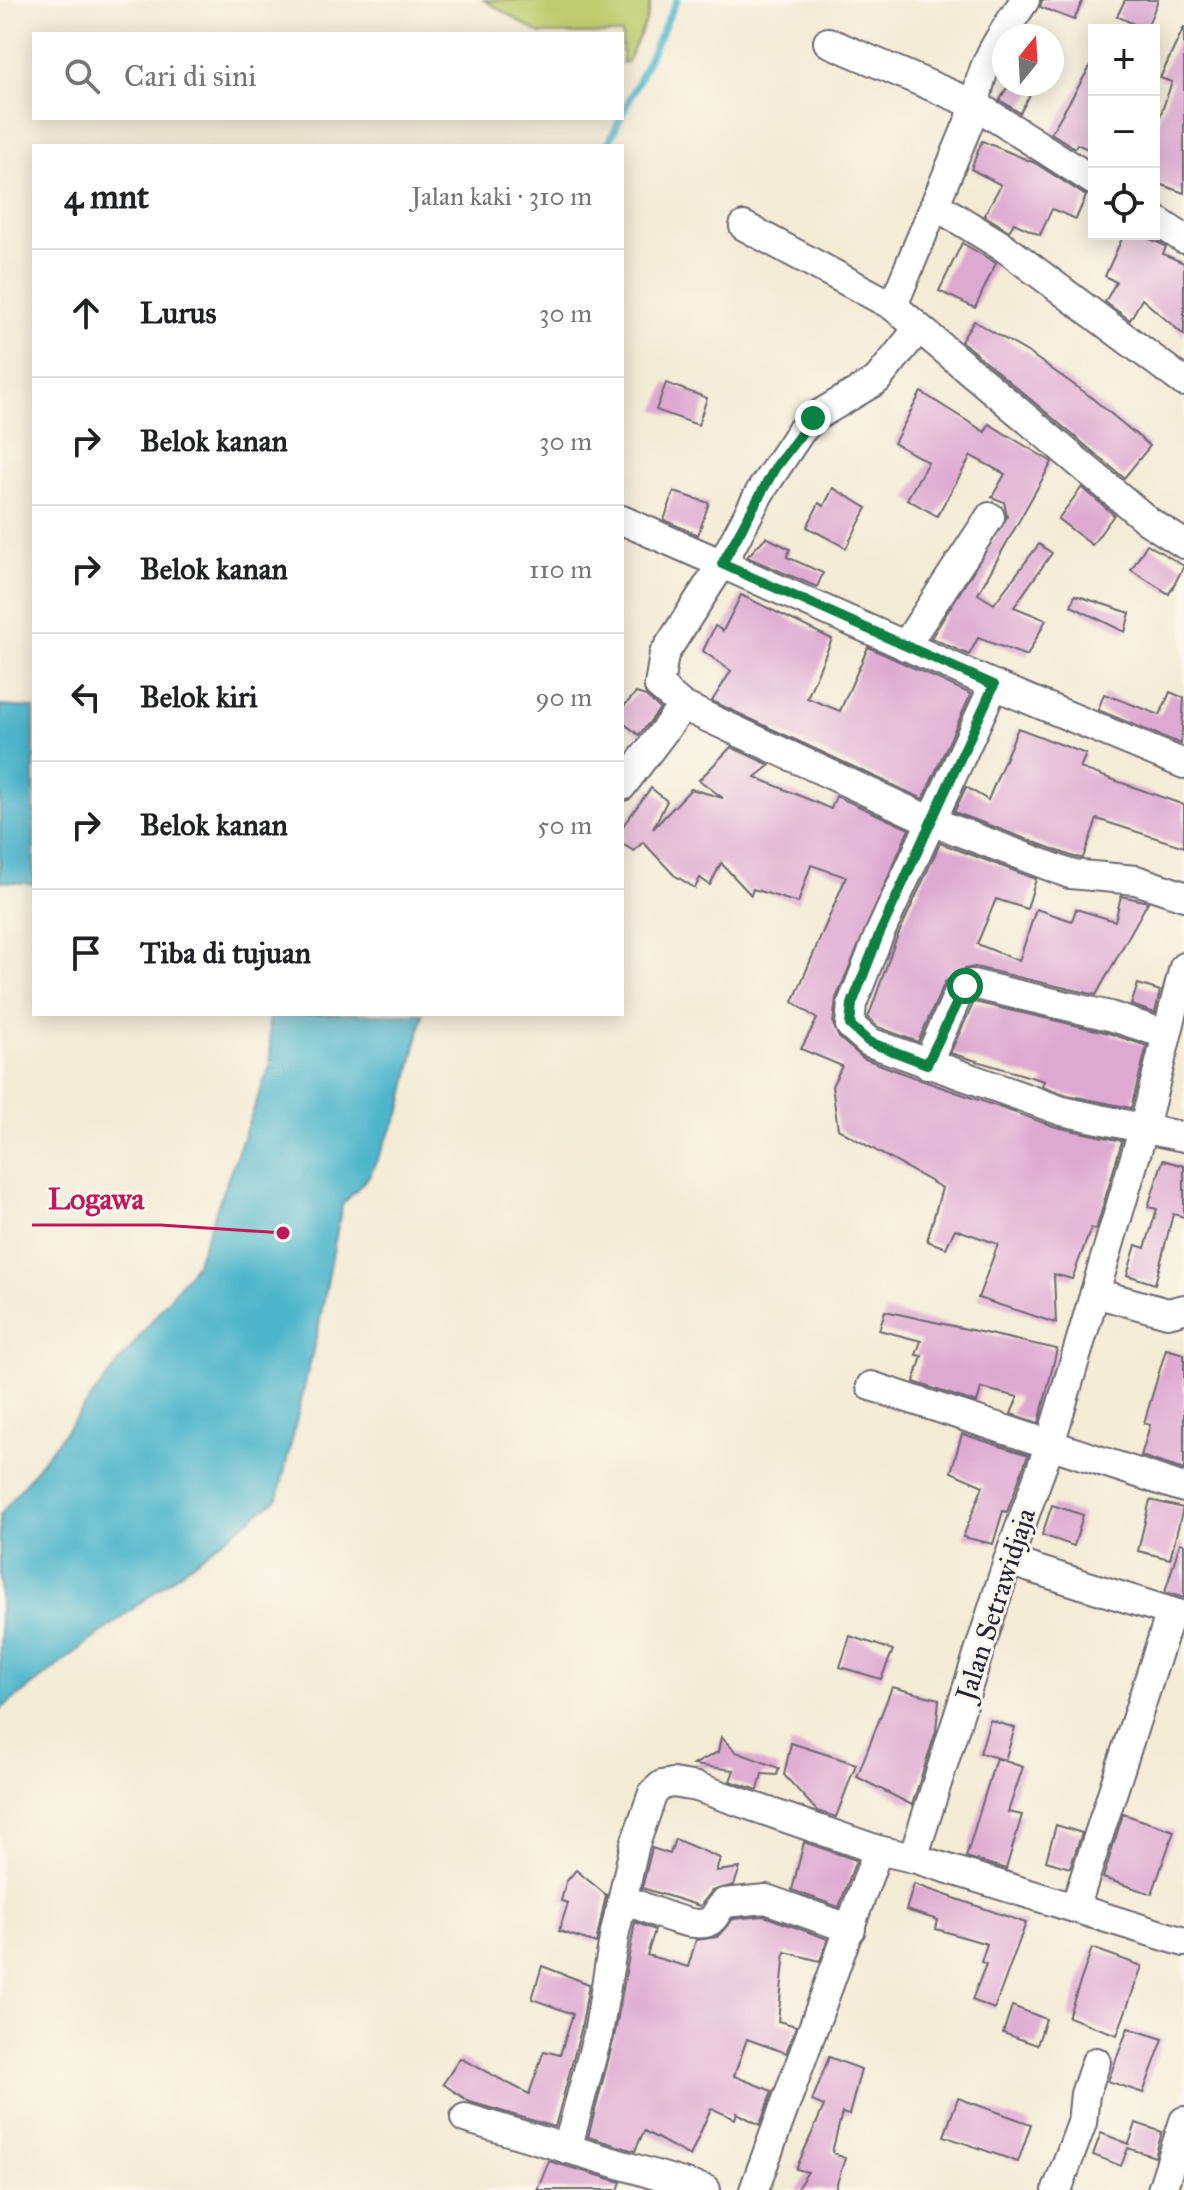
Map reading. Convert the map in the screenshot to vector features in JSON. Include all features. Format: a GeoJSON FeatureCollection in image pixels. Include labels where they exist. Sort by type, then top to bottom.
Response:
{"type":"FeatureCollection","features":[{"type":"Feature","properties":{"kind":"street"},"geometry":{"type":"LineString","coordinates":[[893,306],[976,105],[977,85],[985,64],[1025,0]]}},
{"type":"Feature","properties":{"kind":"street"},"geometry":{"type":"LineString","coordinates":[[828,42],[976,105],[1088,177]]}},
{"type":"Feature","properties":{"kind":"street"},"geometry":{"type":"LineString","coordinates":[[935,205],[1005,248],[1184,382]]}},
{"type":"Feature","properties":{"kind":"street"},"geometry":{"type":"LineString","coordinates":[[1160,223],[1184,239]]}},
{"type":"Feature","properties":{"kind":"street"},"geometry":{"type":"LineString","coordinates":[[744,226],[893,306],[1148,521],[1184,544]]}},
{"type":"Feature","properties":{"kind":"street"},"geometry":{"type":"LineString","coordinates":[[918,329],[877,380],[813,418],[800,432],[760,492],[722,564],[664,654],[659,686],[683,706],[931,821],[1070,874],[1136,880],[1184,896]]}},
{"type":"Feature","properties":{"kind":"street"},"geometry":{"type":"LineString","coordinates":[[905,646],[990,517]]}},
{"type":"Feature","properties":{"kind":"street"},"geometry":{"type":"LineString","coordinates":[[624,521],[994,685],[1184,764]]}},
{"type":"Feature","properties":{"kind":"street"},"geometry":{"type":"LineString","coordinates":[[994,685],[879,935],[849,1015],[850,1025],[869,1042],[1062,1111],[1184,1137]]}},
{"type":"Feature","properties":{"kind":"street"},"geometry":{"type":"LineString","coordinates":[[624,783],[683,706]]}},
{"type":"Feature","properties":{"kind":"street","name":"Jalan Setrawidjaja"},"geometry":{"type":"LineString","coordinates":[[913,1858],[1008,1561],[1050,1444],[1144,1127],[1184,967]]}},
{"type":"Feature","properties":{"kind":"street"},"geometry":{"type":"LineString","coordinates":[[927,1064],[960,990],[972,984],[1110,1016],[1165,1034]]}},
{"type":"Feature","properties":{"kind":"street"},"geometry":{"type":"LineString","coordinates":[[1095,1293],[1168,1313],[1184,1309]]}},
{"type":"Feature","properties":{"kind":"street"},"geometry":{"type":"LineString","coordinates":[[871,1386],[1184,1488]]}},
{"type":"Feature","properties":{"kind":"street"},"geometry":{"type":"LineString","coordinates":[[1008,1561],[1178,1614],[1075,1908]]}},
{"type":"Feature","properties":{"kind":"street"},"geometry":{"type":"LineString","coordinates":[[567,2149],[598,2034],[635,1844],[653,1793],[662,1785],[673,1783],[722,1794],[878,1850],[913,1858],[1184,1942]]}},
{"type":"Feature","properties":{"kind":"street"},"geometry":{"type":"LineString","coordinates":[[754,2190],[878,1850]]}},
{"type":"Feature","properties":{"kind":"street"},"geometry":{"type":"LineString","coordinates":[[623,1899],[685,1922],[702,1924],[709,1922],[724,1903],[766,1899],[851,1929]]}},
{"type":"Feature","properties":{"kind":"street"},"geometry":{"type":"LineString","coordinates":[[1057,2190],[1082,2123],[1085,2094],[1096,2062]]}},
{"type":"Feature","properties":{"kind":"street"},"geometry":{"type":"LineString","coordinates":[[465,2118],[706,2190]]}},
{"type":"Feature","properties":{"kind":"street"},"geometry":{"type":"LineString","coordinates":[[1162,2190],[1184,2121]]}},
{"type":"Feature","properties":{"kind":"green space"},"geometry":{"type":"Polygon","coordinates":[[[484,0],[651,0],[646,22],[627,62],[624,63],[624,32],[537,32],[484,0]]]}},
{"type":"Feature","properties":{"kind":"water"},"geometry":{"type":"Polygon","coordinates":[[[0,706],[32,708],[32,884],[0,881],[0,706]]]}},
{"type":"Feature","properties":{"kind":"water"},"geometry":{"type":"Polygon","coordinates":[[[268,1016],[423,1016],[401,1110],[369,1176],[342,1205],[319,1325],[278,1498],[0,1710],[0,1515],[196,1264],[271,1062],[268,1016]]]}},
{"type":"Feature","properties":{"kind":"building"},"geometry":{"type":"Polygon","coordinates":[[[1042,0],[1083,0],[1074,20],[1040,7],[1042,0]]]}},
{"type":"Feature","properties":{"kind":"building"},"geometry":{"type":"Polygon","coordinates":[[[1125,0],[1158,0],[1148,24],[1134,24],[1117,16],[1125,0]]]}},
{"type":"Feature","properties":{"kind":"building"},"geometry":{"type":"Polygon","coordinates":[[[1184,27],[1184,193],[1160,184],[1160,117],[1172,82],[1160,78],[1184,27]]]}},
{"type":"Feature","properties":{"kind":"building"},"geometry":{"type":"Polygon","coordinates":[[[1088,70],[1088,149],[1077,144],[1075,148],[1051,133],[1088,70]]]}},
{"type":"Feature","properties":{"kind":"building"},"geometry":{"type":"Polygon","coordinates":[[[1002,96],[1029,96],[1020,113],[1000,100],[1002,96]]]}},
{"type":"Feature","properties":{"kind":"building"},"geometry":{"type":"Polygon","coordinates":[[[982,141],[1035,163],[1086,196],[1076,219],[1052,209],[1040,235],[1014,223],[1009,231],[984,215],[1001,185],[971,169],[982,141]]]}},
{"type":"Feature","properties":{"kind":"building"},"geometry":{"type":"Polygon","coordinates":[[[1121,240],[1152,240],[1166,247],[1163,254],[1184,263],[1184,335],[1142,299],[1130,320],[1105,302],[1116,282],[1105,276],[1121,240]]]}},
{"type":"Feature","properties":{"kind":"building"},"geometry":{"type":"Polygon","coordinates":[[[962,243],[996,263],[975,308],[939,291],[962,243]]]}},
{"type":"Feature","properties":{"kind":"building"},"geometry":{"type":"Polygon","coordinates":[[[974,321],[1029,353],[1087,394],[1150,446],[1124,478],[961,341],[974,321]]]}},
{"type":"Feature","properties":{"kind":"building"},"geometry":{"type":"Polygon","coordinates":[[[666,383],[707,398],[698,425],[656,410],[666,383]]]}},
{"type":"Feature","properties":{"kind":"building"},"geometry":{"type":"Polygon","coordinates":[[[921,392],[985,432],[989,424],[1052,462],[978,594],[994,604],[1039,544],[1052,553],[1014,607],[1046,620],[1027,656],[978,638],[969,655],[931,638],[1007,517],[1004,502],[992,497],[1005,474],[971,456],[937,516],[907,499],[928,462],[894,443],[921,392]]]}},
{"type":"Feature","properties":{"kind":"building"},"geometry":{"type":"Polygon","coordinates":[[[1082,487],[1114,515],[1092,545],[1058,519],[1082,487]]]}},
{"type":"Feature","properties":{"kind":"building"},"geometry":{"type":"Polygon","coordinates":[[[833,488],[867,508],[846,548],[807,527],[819,503],[824,506],[833,488]]]}},
{"type":"Feature","properties":{"kind":"building"},"geometry":{"type":"Polygon","coordinates":[[[674,492],[709,503],[698,535],[664,520],[674,492]]]}},
{"type":"Feature","properties":{"kind":"building"},"geometry":{"type":"Polygon","coordinates":[[[766,537],[790,549],[787,557],[823,573],[817,587],[747,557],[766,537]]]}},
{"type":"Feature","properties":{"kind":"building"},"geometry":{"type":"Polygon","coordinates":[[[1147,544],[1184,566],[1169,594],[1131,570],[1147,544]]]}},
{"type":"Feature","properties":{"kind":"building"},"geometry":{"type":"Polygon","coordinates":[[[741,595],[832,639],[807,698],[840,711],[868,647],[971,694],[923,799],[712,701],[731,671],[703,651],[715,626],[723,631],[741,595]]]}},
{"type":"Feature","properties":{"kind":"building"},"geometry":{"type":"Polygon","coordinates":[[[1075,595],[1130,613],[1125,632],[1071,606],[1075,595]]]}},
{"type":"Feature","properties":{"kind":"building"},"geometry":{"type":"Polygon","coordinates":[[[1170,692],[1184,698],[1181,744],[1098,710],[1104,694],[1160,715],[1170,692]]]}},
{"type":"Feature","properties":{"kind":"building"},"geometry":{"type":"Polygon","coordinates":[[[636,693],[646,696],[660,709],[639,735],[624,724],[624,706],[636,693]]]}},
{"type":"Feature","properties":{"kind":"building"},"geometry":{"type":"Polygon","coordinates":[[[1018,728],[1086,754],[1080,768],[1184,805],[1184,847],[1097,819],[1083,858],[1074,857],[954,812],[966,787],[988,800],[1018,728]]]}},
{"type":"Feature","properties":{"kind":"building"},"geometry":{"type":"Polygon","coordinates":[[[731,747],[770,765],[755,777],[831,809],[836,796],[909,829],[836,998],[833,1024],[839,1038],[863,1058],[921,1080],[1056,1127],[1122,1141],[1096,1230],[1091,1228],[1072,1279],[1054,1274],[1056,1323],[978,1298],[998,1244],[955,1229],[946,1248],[927,1241],[942,1188],[838,1129],[832,1086],[842,1066],[801,1049],[817,1019],[793,1002],[846,877],[811,865],[798,903],[753,889],[751,895],[721,863],[710,885],[700,878],[695,888],[674,875],[643,842],[634,851],[624,845],[624,824],[651,788],[667,801],[653,829],[691,789],[723,798],[699,780],[731,747]]]}},
{"type":"Feature","properties":{"kind":"building"},"geometry":{"type":"Polygon","coordinates":[[[940,843],[1036,879],[1027,909],[996,899],[977,944],[1019,961],[1036,909],[1072,921],[1076,909],[1115,921],[1121,896],[1148,902],[1096,995],[975,967],[964,969],[945,982],[918,1042],[878,1027],[868,1018],[895,942],[940,843]]]}},
{"type":"Feature","properties":{"kind":"building"},"geometry":{"type":"Polygon","coordinates":[[[1138,984],[1160,991],[1155,1013],[1131,1005],[1138,984]]]}},
{"type":"Feature","properties":{"kind":"building"},"geometry":{"type":"Polygon","coordinates":[[[974,1002],[1105,1032],[1147,1046],[1131,1108],[1067,1095],[1042,1086],[1044,1081],[950,1053],[974,1002]]]}},
{"type":"Feature","properties":{"kind":"building"},"geometry":{"type":"Polygon","coordinates":[[[1163,1160],[1184,1166],[1184,1217],[1173,1214],[1155,1284],[1127,1275],[1136,1245],[1145,1248],[1157,1209],[1148,1207],[1163,1160]]]}},
{"type":"Feature","properties":{"kind":"building"},"geometry":{"type":"Polygon","coordinates":[[[885,1311],[1057,1349],[1039,1423],[1011,1414],[1018,1397],[981,1388],[977,1403],[914,1382],[922,1356],[916,1355],[921,1341],[879,1330],[885,1311]]]}},
{"type":"Feature","properties":{"kind":"building"},"geometry":{"type":"Polygon","coordinates":[[[1166,1349],[1184,1354],[1184,1470],[1141,1456],[1150,1425],[1144,1423],[1166,1349]]]}},
{"type":"Feature","properties":{"kind":"building"},"geometry":{"type":"Polygon","coordinates":[[[962,1434],[1028,1455],[1007,1512],[1003,1511],[993,1544],[963,1537],[983,1486],[951,1472],[962,1434]]]}},
{"type":"Feature","properties":{"kind":"building"},"geometry":{"type":"Polygon","coordinates":[[[1150,1500],[1183,1508],[1170,1559],[1138,1551],[1150,1500]]]}},
{"type":"Feature","properties":{"kind":"building"},"geometry":{"type":"Polygon","coordinates":[[[1052,1505],[1083,1515],[1074,1546],[1042,1535],[1052,1505]]]}},
{"type":"Feature","properties":{"kind":"building"},"geometry":{"type":"Polygon","coordinates":[[[1180,1543],[1184,1544],[1184,1598],[1165,1592],[1180,1543]]]}},
{"type":"Feature","properties":{"kind":"building"},"geometry":{"type":"Polygon","coordinates":[[[850,1636],[893,1650],[881,1679],[840,1667],[850,1636]]]}},
{"type":"Feature","properties":{"kind":"building"},"geometry":{"type":"Polygon","coordinates":[[[892,1687],[939,1699],[936,1731],[912,1805],[857,1777],[892,1687]]]}},
{"type":"Feature","properties":{"kind":"building"},"geometry":{"type":"Polygon","coordinates":[[[990,1720],[1015,1728],[1005,1760],[980,1753],[990,1720]]]}},
{"type":"Feature","properties":{"kind":"building"},"geometry":{"type":"Polygon","coordinates":[[[721,1737],[736,1752],[779,1768],[777,1775],[762,1774],[758,1790],[730,1781],[734,1770],[693,1765],[718,1752],[721,1737]]]}},
{"type":"Feature","properties":{"kind":"building"},"geometry":{"type":"Polygon","coordinates":[[[791,1743],[856,1764],[836,1817],[817,1811],[784,1775],[791,1743]]]}},
{"type":"Feature","properties":{"kind":"building"},"geometry":{"type":"Polygon","coordinates":[[[996,1758],[1023,1767],[1008,1812],[1022,1815],[1006,1869],[966,1857],[996,1758]]]}},
{"type":"Feature","properties":{"kind":"building"},"geometry":{"type":"Polygon","coordinates":[[[1123,1814],[1174,1831],[1152,1894],[1103,1878],[1123,1814]]]}},
{"type":"Feature","properties":{"kind":"building"},"geometry":{"type":"Polygon","coordinates":[[[1056,1825],[1082,1833],[1070,1868],[1046,1861],[1056,1825]]]}},
{"type":"Feature","properties":{"kind":"building"},"geometry":{"type":"Polygon","coordinates":[[[675,1839],[720,1858],[716,1871],[740,1868],[734,1885],[712,1891],[700,1906],[642,1888],[652,1848],[670,1854],[675,1839]]]}},
{"type":"Feature","properties":{"kind":"building"},"geometry":{"type":"Polygon","coordinates":[[[804,1842],[856,1860],[839,1907],[792,1890],[804,1842]]]}},
{"type":"Feature","properties":{"kind":"building"},"geometry":{"type":"Polygon","coordinates":[[[576,1870],[606,1895],[596,1943],[559,1931],[568,1903],[561,1901],[566,1882],[576,1870]]]}},
{"type":"Feature","properties":{"kind":"building"},"geometry":{"type":"Polygon","coordinates":[[[914,1884],[1026,1923],[994,2009],[972,2000],[986,1964],[981,1962],[987,1944],[936,1929],[938,1920],[906,1910],[914,1884]]]}},
{"type":"Feature","properties":{"kind":"building"},"geometry":{"type":"Polygon","coordinates":[[[764,1916],[828,1939],[820,1961],[785,1952],[778,2021],[796,2026],[786,2053],[747,2039],[734,2076],[772,2091],[760,2125],[737,2113],[735,2119],[711,2108],[690,2156],[644,2131],[635,2151],[588,2137],[614,2038],[635,1922],[655,1930],[647,1955],[688,1967],[696,1940],[717,1937],[733,1919],[764,1916]]]}},
{"type":"Feature","properties":{"kind":"building"},"geometry":{"type":"Polygon","coordinates":[[[1092,1948],[1142,1966],[1117,2035],[1068,2017],[1092,1948]]]}},
{"type":"Feature","properties":{"kind":"building"},"geometry":{"type":"Polygon","coordinates":[[[542,1966],[589,1984],[581,2030],[555,2127],[470,2102],[443,2084],[460,2058],[529,2094],[544,2051],[560,2055],[573,2014],[532,1999],[542,1966]]]}},
{"type":"Feature","properties":{"kind":"building"},"geometry":{"type":"Polygon","coordinates":[[[1012,2006],[1046,2019],[1037,2045],[1003,2033],[1012,2006]]]}},
{"type":"Feature","properties":{"kind":"building"},"geometry":{"type":"Polygon","coordinates":[[[1128,2028],[1163,2039],[1143,2093],[1108,2081],[1128,2028]]]}},
{"type":"Feature","properties":{"kind":"building"},"geometry":{"type":"Polygon","coordinates":[[[829,2057],[861,2069],[849,2115],[842,2113],[832,2152],[845,2158],[835,2190],[796,2190],[808,2172],[796,2169],[824,2106],[812,2101],[829,2057]]]}},
{"type":"Feature","properties":{"kind":"building"},"geometry":{"type":"Polygon","coordinates":[[[958,2098],[1031,2124],[1018,2162],[944,2136],[958,2098]]]}},
{"type":"Feature","properties":{"kind":"building"},"geometry":{"type":"Polygon","coordinates":[[[1136,2123],[1162,2132],[1155,2157],[1128,2148],[1121,2166],[1093,2155],[1101,2133],[1129,2144],[1136,2123]]]}},
{"type":"Feature","properties":{"kind":"building"},"geometry":{"type":"Polygon","coordinates":[[[549,2161],[621,2182],[618,2190],[537,2190],[549,2161]]]}},
{"type":"Feature","properties":{"kind":"waterway"},"geometry":{"type":"LineString","coordinates":[[624,111],[677,0]]}},
{"type":"Feature","properties":{"kind":"waterway"},"geometry":{"type":"LineString","coordinates":[[608,144],[619,120]]}},
{"type":"Feature","properties":{"kind":"place","name":"Logawa"},"geometry":{"type":"Point","coordinates":[283,1233]}},
{"type":"Feature","properties":{"kind":"route"},"geometry":{"type":"LineString","coordinates":[[813,418],[800,432],[760,492],[722,564],[994,685],[879,935],[852,1004],[850,1025],[869,1042],[927,1064],[960,990],[965,986]]}}]}
